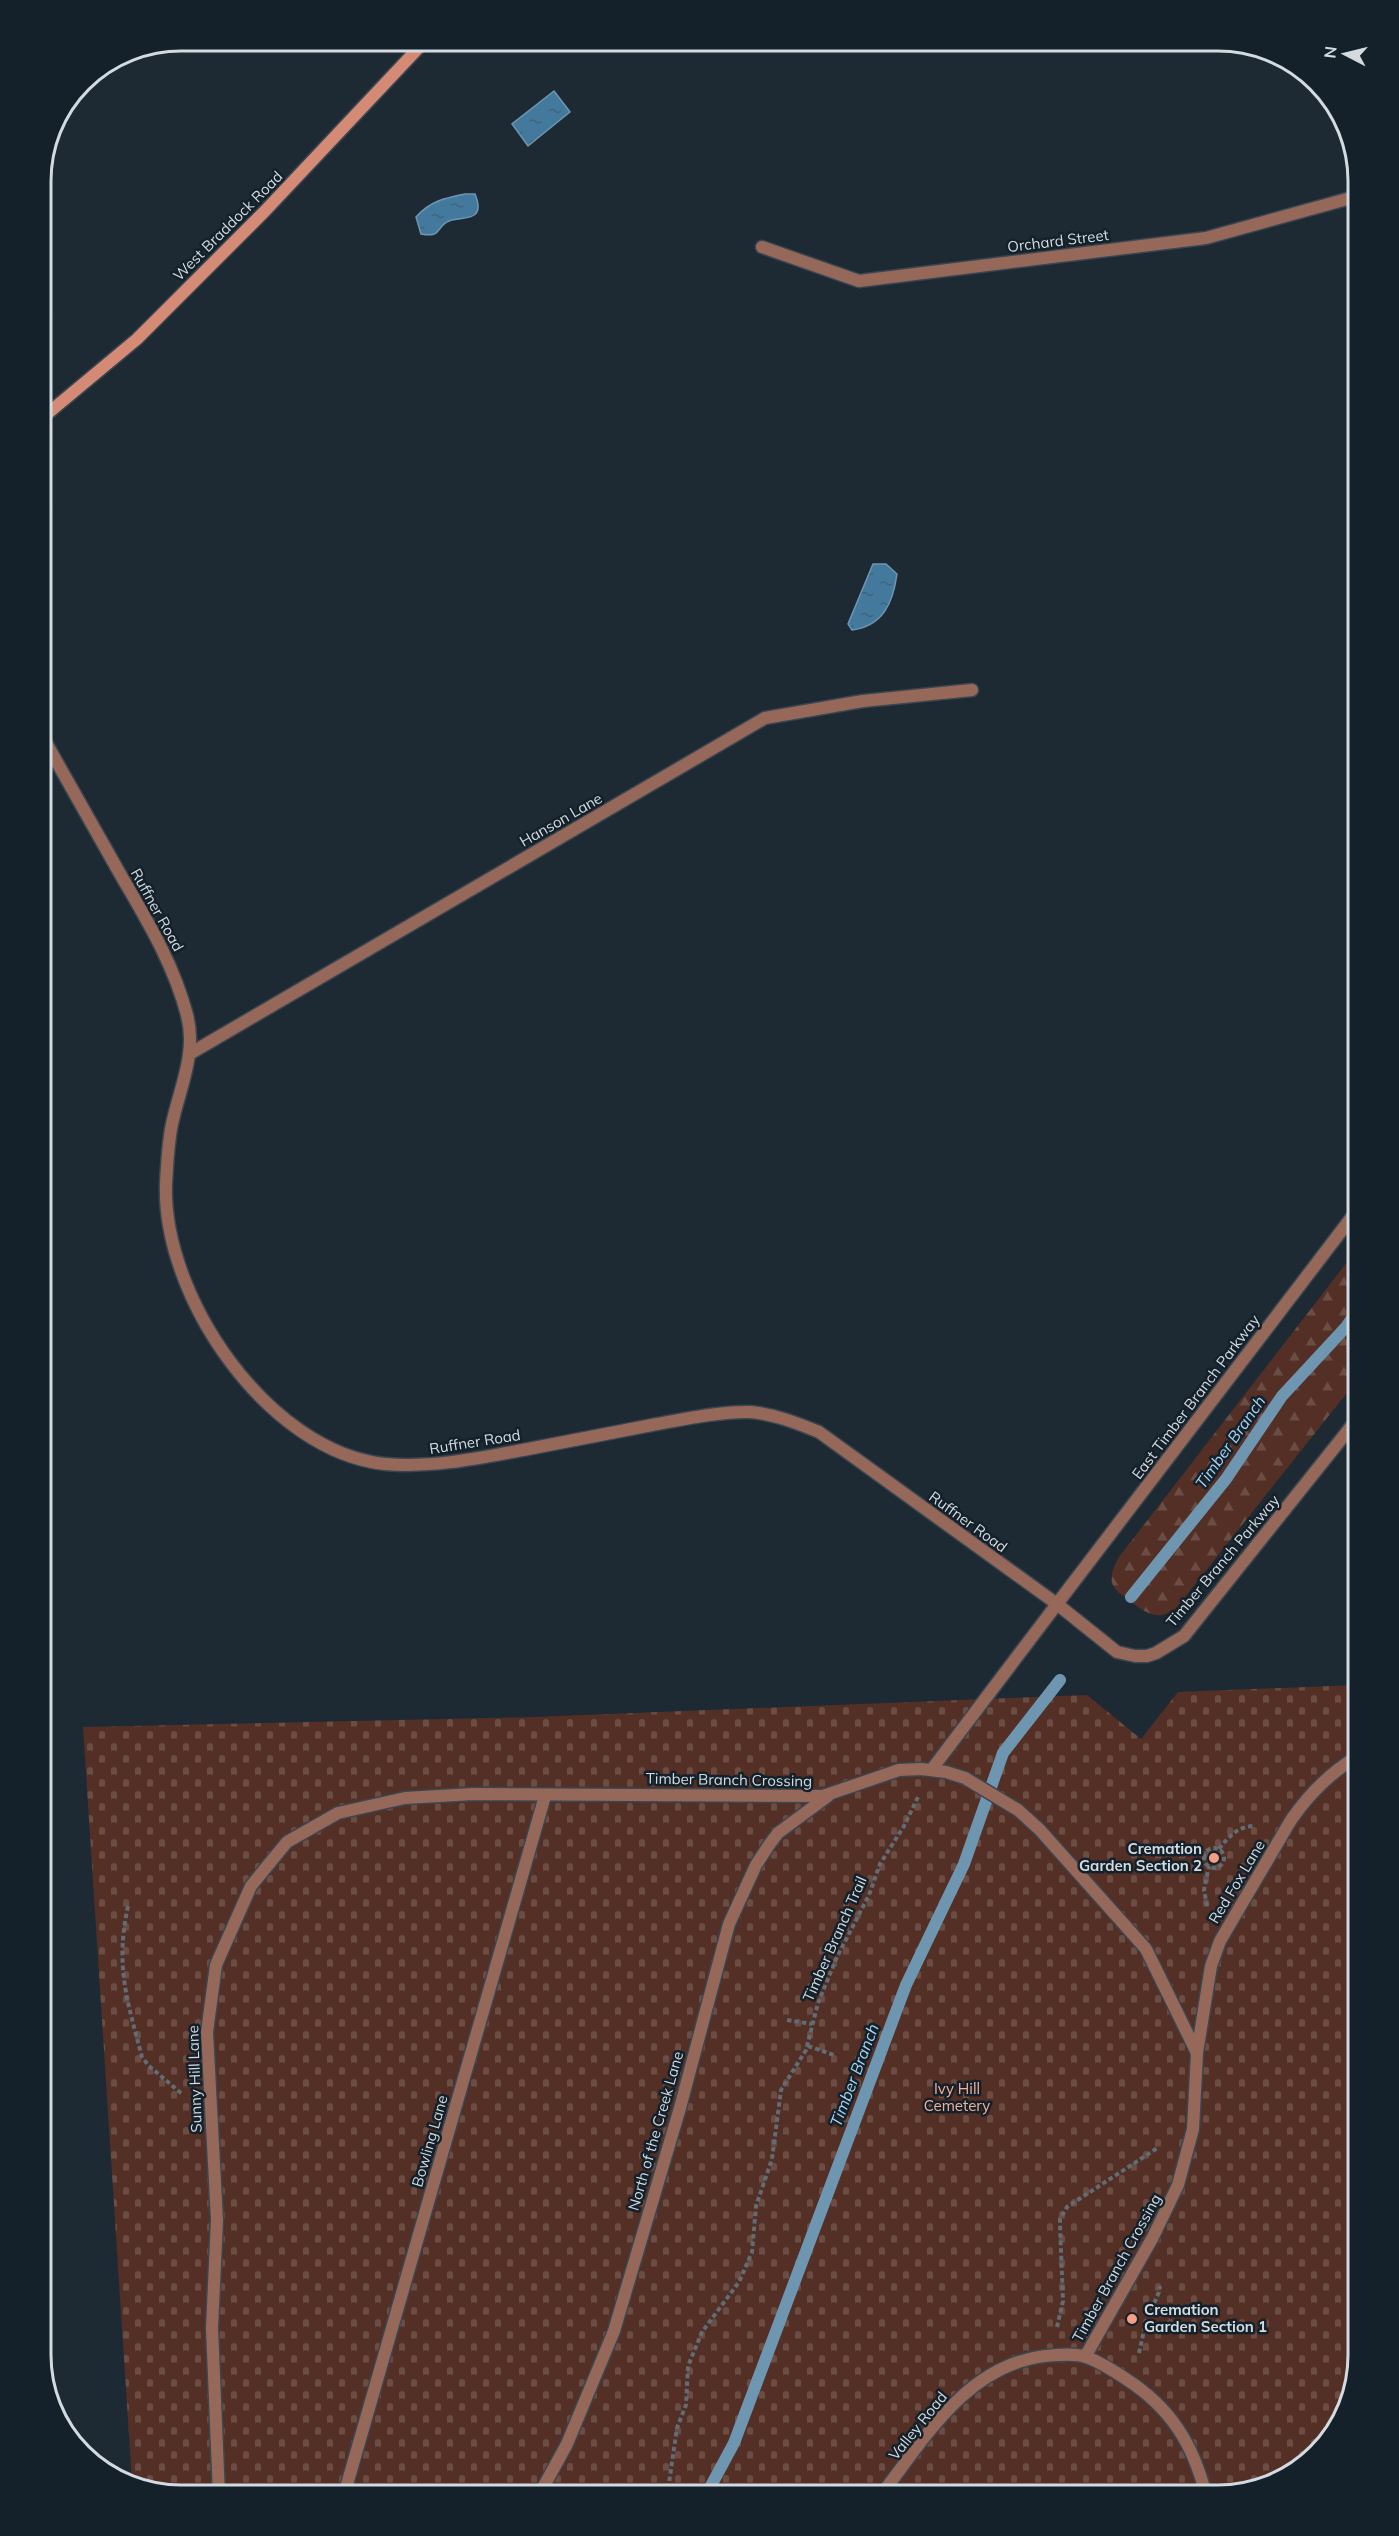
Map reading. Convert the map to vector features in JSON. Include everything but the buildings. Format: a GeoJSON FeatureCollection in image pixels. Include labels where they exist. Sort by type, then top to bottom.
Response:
{"type":"FeatureCollection","features":[{"type":"Feature","properties":{"kind":"main road","name":"West Braddock Road"},"geometry":{"type":"LineString","coordinates":[[51,411],[137,339],[280,195],[416,51]]}},
{"type":"Feature","properties":{"kind":"street","name":"Orchard Street"},"geometry":{"type":"LineString","coordinates":[[762,247],[859,281],[1206,238],[1348,199]]}},
{"type":"Feature","properties":{"kind":"street","name":"Hanson Lane"},"geometry":{"type":"LineString","coordinates":[[191,1053],[765,718],[863,701],[972,690]]}},
{"type":"Feature","properties":{"kind":"street","name":"Ruffner Road"},"geometry":{"type":"LineString","coordinates":[[51,752],[166,953],[188,1017],[191,1053],[171,1127],[166,1187],[171,1233],[178,1264],[200,1314],[227,1357],[270,1408],[315,1440],[339,1452],[364,1462],[404,1465],[451,1464],[686,1419],[749,1412],[786,1419],[819,1432],[1057,1604]]}},
{"type":"Feature","properties":{"kind":"street","name":"East Timber Branch Parkway"},"geometry":{"type":"LineString","coordinates":[[932,1769],[1348,1223]]}},
{"type":"Feature","properties":{"kind":"street","name":"Timber Branch Parkway"},"geometry":{"type":"LineString","coordinates":[[1057,1604],[1117,1652],[1135,1656],[1156,1653],[1184,1636],[1348,1432]]}},
{"type":"Feature","properties":{"kind":"street","name":"Red Fox Lane"},"geometry":{"type":"LineString","coordinates":[[1197,2053],[1211,1966],[1220,1941],[1291,1820],[1305,1801],[1331,1776],[1348,1764]]}},
{"type":"Feature","properties":{"kind":"street","name":"Timber Branch Crossing"},"geometry":{"type":"LineString","coordinates":[[545,1796],[697,1794],[803,1797],[828,1795],[899,1770],[932,1769],[958,1775],[978,1785],[1003,1800],[1040,1830],[1141,1942],[1154,1963],[1197,2053],[1193,2129],[1173,2198],[1085,2357]]}},
{"type":"Feature","properties":{"kind":"street","name":"Sunny Hill Lane"},"geometry":{"type":"LineString","coordinates":[[219,2485],[212,2328],[217,2220],[207,2031],[216,1965],[251,1886],[286,1842],[338,1813],[405,1798],[473,1794],[545,1796]]}},
{"type":"Feature","properties":{"kind":"street","name":"North of the Creek Lane"},"geometry":{"type":"LineString","coordinates":[[544,2485],[567,2444],[614,2331],[680,2108],[729,1924],[768,1845],[778,1833],[828,1795]]}},
{"type":"Feature","properties":{"kind":"street","name":"Bowling Lane"},"geometry":{"type":"LineString","coordinates":[[347,2485],[545,1796]]}},
{"type":"Feature","properties":{"kind":"street","name":"Valley Road"},"geometry":{"type":"LineString","coordinates":[[889,2485],[950,2408],[974,2386],[1000,2369],[1022,2361],[1047,2356],[1085,2357]]}},
{"type":"Feature","properties":{"kind":"street"},"geometry":{"type":"LineString","coordinates":[[1085,2357],[1138,2386],[1159,2405],[1179,2427],[1202,2485]]}},
{"type":"Feature","properties":{"kind":"path","name":"Timber Branch Trail"},"geometry":{"type":"LineString","coordinates":[[668,2485],[677,2428],[686,2405],[688,2366],[702,2332],[739,2282],[753,2252],[756,2206],[772,2159],[780,2095],[807,2046],[818,2002],[835,1961],[869,1895],[880,1864],[904,1826],[932,1769]]}},
{"type":"Feature","properties":{"kind":"path"},"geometry":{"type":"LineString","coordinates":[[1216,1847],[1225,1856],[1221,1865],[1215,1868],[1207,1864],[1204,1855],[1210,1848],[1216,1847]]}},
{"type":"Feature","properties":{"kind":"path"},"geometry":{"type":"LineString","coordinates":[[128,1906],[124,1931],[122,1976],[142,2057],[154,2071],[211,2117]]}},
{"type":"Feature","properties":{"kind":"path"},"geometry":{"type":"LineString","coordinates":[[787,2020],[812,2024]]}},
{"type":"Feature","properties":{"kind":"path"},"geometry":{"type":"LineString","coordinates":[[807,2046],[834,2055]]}},
{"type":"Feature","properties":{"kind":"path"},"geometry":{"type":"LineString","coordinates":[[1047,2356],[1062,2309],[1060,2219],[1063,2212],[1067,2207],[1146,2156],[1193,2129]]}},
{"type":"Feature","properties":{"kind":"path"},"geometry":{"type":"LineString","coordinates":[[1138,2386],[1139,2350],[1160,2283],[1155,2274],[1139,2263]]}},
{"type":"Feature","properties":{"kind":"path"},"geometry":{"type":"LineString","coordinates":[[1160,2283],[1167,2283]]}},
{"type":"Feature","properties":{"kind":"green space"},"geometry":{"type":"Polygon","coordinates":[[[1348,1261],[1348,1392],[1177,1607],[1164,1614],[1152,1614],[1119,1593],[1112,1583],[1112,1573],[1119,1557],[1348,1261]]]}},
{"type":"Feature","properties":{"kind":"green space","name":"Ivy Hill Cemetery"},"geometry":{"type":"Polygon","coordinates":[[[1348,1685],[1348,2364],[1346,2381],[1335,2413],[1316,2441],[1304,2453],[1276,2472],[1252,2481],[1218,2485],[172,2485],[155,2483],[132,2475],[83,1727],[535,1717],[1087,1695],[1141,1739],[1178,1692],[1348,1685]]]}},
{"type":"Feature","properties":{"kind":"water"},"geometry":{"type":"Polygon","coordinates":[[[554,91],[570,112],[528,146],[512,124],[554,91]]]}},
{"type":"Feature","properties":{"kind":"water"},"geometry":{"type":"Polygon","coordinates":[[[465,194],[475,194],[478,210],[475,214],[449,221],[436,233],[421,234],[416,217],[421,212],[438,201],[465,194]]]}},
{"type":"Feature","properties":{"kind":"water"},"geometry":{"type":"Polygon","coordinates":[[[873,564],[886,564],[897,574],[893,594],[879,618],[863,628],[852,630],[848,624],[873,564]]]}},
{"type":"Feature","properties":{"kind":"waterway","name":"Timber Branch"},"geometry":{"type":"LineString","coordinates":[[1131,1597],[1226,1479],[1282,1396],[1348,1324]]}},
{"type":"Feature","properties":{"kind":"waterway","name":"Timber Branch"},"geometry":{"type":"LineString","coordinates":[[711,2485],[734,2443],[906,1985],[964,1864],[1003,1753],[1060,1680]]}},
{"type":"Feature","properties":{"kind":"place","name":"Cremation Garden Section 2"},"geometry":{"type":"Point","coordinates":[1214,1858]}},
{"type":"Feature","properties":{"kind":"place","name":"Cremation Garden Section 1"},"geometry":{"type":"Point","coordinates":[1132,2319]}}]}
